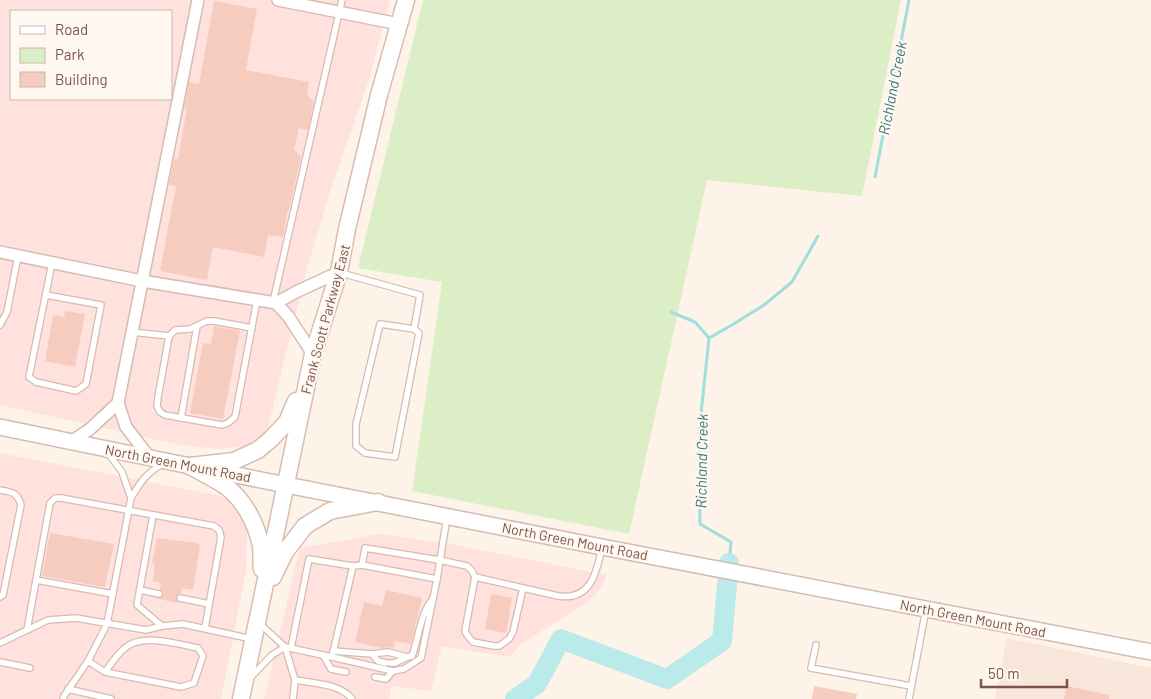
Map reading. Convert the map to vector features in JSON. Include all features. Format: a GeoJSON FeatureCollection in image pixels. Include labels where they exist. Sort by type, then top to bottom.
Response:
{"type":"FeatureCollection","features":[{"type":"Feature","properties":{"kind":"main road","name":"Frank Scott Parkway East"},"geometry":{"type":"LineString","coordinates":[[243,691],[311,362],[339,272],[379,95],[406,0]]}},
{"type":"Feature","properties":{"kind":"main road"},"geometry":{"type":"LineString","coordinates":[[190,466],[234,461],[258,450],[287,422],[311,362]]}},
{"type":"Feature","properties":{"kind":"main road"},"geometry":{"type":"LineString","coordinates":[[190,466],[224,485],[250,514],[261,547],[262,600]]}},
{"type":"Feature","properties":{"kind":"main road"},"geometry":{"type":"LineString","coordinates":[[262,600],[285,552],[305,526],[330,512],[378,502]]}},
{"type":"Feature","properties":{"kind":"street"},"geometry":{"type":"LineString","coordinates":[[150,458],[126,427],[118,403],[198,0]]}},
{"type":"Feature","properties":{"kind":"street"},"geometry":{"type":"LineString","coordinates":[[278,0],[399,24]]}},
{"type":"Feature","properties":{"kind":"street"},"geometry":{"type":"LineString","coordinates":[[0,252],[142,281],[274,303],[288,316],[311,362]]}},
{"type":"Feature","properties":{"kind":"street"},"geometry":{"type":"LineString","coordinates":[[274,303],[339,272]]}},
{"type":"Feature","properties":{"kind":"street"},"geometry":{"type":"LineString","coordinates":[[71,442],[90,429],[118,403]]}},
{"type":"Feature","properties":{"kind":"street","name":"North Green Mount Road"},"geometry":{"type":"LineString","coordinates":[[0,428],[602,547],[1151,652]]}},
{"type":"Feature","properties":{"kind":"lane"},"geometry":{"type":"LineString","coordinates":[[274,303],[342,0]]}},
{"type":"Feature","properties":{"kind":"lane"},"geometry":{"type":"LineString","coordinates":[[0,324],[7,312],[18,256]]}},
{"type":"Feature","properties":{"kind":"lane"},"geometry":{"type":"LineString","coordinates":[[46,295],[101,305],[86,384],[76,391],[36,382],[29,377],[52,263]]}},
{"type":"Feature","properties":{"kind":"lane"},"geometry":{"type":"LineString","coordinates":[[339,272],[420,295],[414,329]]}},
{"type":"Feature","properties":{"kind":"lane"},"geometry":{"type":"LineString","coordinates":[[252,328],[207,321],[190,330],[175,330],[169,336],[158,397],[157,406],[160,412],[165,415],[222,425],[235,417],[252,328],[257,300]]}},
{"type":"Feature","properties":{"kind":"lane"},"geometry":{"type":"LineString","coordinates":[[380,324],[414,329],[419,333],[395,457],[365,453],[356,446],[356,424],[380,324]]}},
{"type":"Feature","properties":{"kind":"lane"},"geometry":{"type":"LineString","coordinates":[[181,418],[197,326]]}},
{"type":"Feature","properties":{"kind":"lane"},"geometry":{"type":"LineString","coordinates":[[132,332],[169,336]]}},
{"type":"Feature","properties":{"kind":"lane"},"geometry":{"type":"LineString","coordinates":[[105,448],[122,472],[131,498]]}},
{"type":"Feature","properties":{"kind":"lane"},"geometry":{"type":"LineString","coordinates":[[63,699],[88,661],[107,624],[131,498],[140,482],[166,461]]}},
{"type":"Feature","properties":{"kind":"lane"},"geometry":{"type":"LineString","coordinates":[[0,490],[13,492],[19,497],[21,505],[3,595],[0,597]]}},
{"type":"Feature","properties":{"kind":"lane"},"geometry":{"type":"LineString","coordinates":[[27,630],[50,503],[55,498],[214,526],[219,530],[221,537],[204,628]]}},
{"type":"Feature","properties":{"kind":"lane"},"geometry":{"type":"LineString","coordinates":[[153,515],[137,605],[162,626]]}},
{"type":"Feature","properties":{"kind":"lane"},"geometry":{"type":"LineString","coordinates":[[332,654],[393,671],[404,669],[421,658],[437,579],[447,516]]}},
{"type":"Feature","properties":{"kind":"lane"},"geometry":{"type":"LineString","coordinates":[[475,577],[570,596],[586,590],[596,572],[602,547]]}},
{"type":"Feature","properties":{"kind":"lane"},"geometry":{"type":"LineString","coordinates":[[362,566],[365,548],[468,566],[475,577],[465,631],[473,642],[494,646],[499,646],[510,639],[523,588]]}},
{"type":"Feature","properties":{"kind":"lane"},"geometry":{"type":"LineString","coordinates":[[293,699],[295,680],[288,648],[299,626],[309,576],[309,558],[437,579]]}},
{"type":"Feature","properties":{"kind":"lane"},"geometry":{"type":"LineString","coordinates":[[332,654],[342,600],[353,566]]}},
{"type":"Feature","properties":{"kind":"lane"},"geometry":{"type":"LineString","coordinates":[[36,580],[113,594]]}},
{"type":"Feature","properties":{"kind":"lane"},"geometry":{"type":"LineString","coordinates":[[140,590],[159,594]]}},
{"type":"Feature","properties":{"kind":"lane"},"geometry":{"type":"LineString","coordinates":[[180,598],[209,604]]}},
{"type":"Feature","properties":{"kind":"lane"},"geometry":{"type":"LineString","coordinates":[[372,654],[378,661],[388,663],[396,663],[412,656],[425,608],[433,599]]}},
{"type":"Feature","properties":{"kind":"lane"},"geometry":{"type":"LineString","coordinates":[[909,699],[926,610]]}},
{"type":"Feature","properties":{"kind":"lane"},"geometry":{"type":"LineString","coordinates":[[0,643],[48,620],[76,618],[146,630],[183,624],[254,640]]}},
{"type":"Feature","properties":{"kind":"lane"},"geometry":{"type":"LineString","coordinates":[[258,621],[288,648],[323,655],[388,652],[407,657]]}},
{"type":"Feature","properties":{"kind":"lane"},"geometry":{"type":"LineString","coordinates":[[88,661],[105,672],[181,687],[194,683],[203,656],[198,648],[161,640],[140,641],[126,646],[105,672]]}},
{"type":"Feature","properties":{"kind":"lane"},"geometry":{"type":"LineString","coordinates":[[816,646],[811,668],[911,686]]}},
{"type":"Feature","properties":{"kind":"lane"},"geometry":{"type":"LineString","coordinates":[[243,691],[272,655],[288,648]]}},
{"type":"Feature","properties":{"kind":"lane"},"geometry":{"type":"LineString","coordinates":[[323,655],[332,669],[346,672]]}},
{"type":"Feature","properties":{"kind":"lane"},"geometry":{"type":"LineString","coordinates":[[0,662],[30,668]]}},
{"type":"Feature","properties":{"kind":"lane"},"geometry":{"type":"LineString","coordinates":[[375,677],[386,679],[393,671]]}},
{"type":"Feature","properties":{"kind":"lane"},"geometry":{"type":"LineString","coordinates":[[295,680],[336,687],[346,692],[352,699]]}},
{"type":"Feature","properties":{"kind":"lane"},"geometry":{"type":"LineString","coordinates":[[68,690],[98,698],[111,699]]}},
{"type":"Feature","properties":{"kind":"shaded area"},"geometry":{"type":"Polygon","coordinates":[[[0,0],[390,0],[370,77],[329,195],[306,272],[267,431],[260,440],[245,446],[219,449],[180,445],[0,405],[0,0]]]}},
{"type":"Feature","properties":{"kind":"shaded area"},"geometry":{"type":"Polygon","coordinates":[[[0,453],[221,496],[236,505],[242,515],[247,531],[246,571],[221,699],[0,699],[0,453]]]}},
{"type":"Feature","properties":{"kind":"shaded area"},"geometry":{"type":"Polygon","coordinates":[[[379,534],[451,544],[607,575],[601,588],[588,602],[521,644],[510,657],[442,646],[431,691],[392,686],[389,699],[264,699],[300,548],[379,534]]]}},
{"type":"Feature","properties":{"kind":"shaded area"},"geometry":{"type":"Polygon","coordinates":[[[1007,638],[1151,668],[1151,699],[995,699],[1007,638]]]}},
{"type":"Feature","properties":{"kind":"green space"},"geometry":{"type":"Polygon","coordinates":[[[423,0],[901,0],[862,196],[707,180],[629,534],[412,491],[442,282],[358,268],[423,0]]]}},
{"type":"Feature","properties":{"kind":"building"},"geometry":{"type":"Polygon","coordinates":[[[214,1],[257,9],[246,70],[309,82],[307,95],[314,102],[308,130],[299,128],[294,149],[301,157],[283,237],[268,235],[264,257],[213,247],[207,280],[160,271],[176,186],[169,185],[174,159],[178,159],[187,109],[184,109],[189,82],[199,84],[214,1]]]}},
{"type":"Feature","properties":{"kind":"building"},"geometry":{"type":"Polygon","coordinates":[[[65,311],[85,314],[75,367],[45,361],[53,315],[64,317],[65,311]]]}},
{"type":"Feature","properties":{"kind":"building"},"geometry":{"type":"Polygon","coordinates":[[[214,326],[240,331],[223,419],[190,413],[203,343],[211,344],[214,326]]]}},
{"type":"Feature","properties":{"kind":"building"},"geometry":{"type":"Polygon","coordinates":[[[50,533],[114,544],[105,587],[42,576],[50,533]]]}},
{"type":"Feature","properties":{"kind":"building"},"geometry":{"type":"Polygon","coordinates":[[[157,538],[198,543],[200,546],[193,590],[182,588],[181,593],[176,597],[179,603],[158,599],[164,594],[160,589],[161,583],[153,581],[155,564],[152,563],[157,538]]]}},
{"type":"Feature","properties":{"kind":"building"},"geometry":{"type":"Polygon","coordinates":[[[386,590],[422,598],[411,644],[395,641],[393,649],[355,642],[364,602],[382,606],[386,590]]]}},
{"type":"Feature","properties":{"kind":"building"},"geometry":{"type":"Polygon","coordinates":[[[491,594],[512,598],[506,633],[485,629],[491,594]]]}},
{"type":"Feature","properties":{"kind":"building"},"geometry":{"type":"Polygon","coordinates":[[[814,686],[857,694],[856,699],[812,699],[814,686]]]}},
{"type":"Feature","properties":{"kind":"building"},"geometry":{"type":"Polygon","coordinates":[[[1067,686],[1109,695],[1109,699],[1064,699],[1067,686]]]}},
{"type":"Feature","properties":{"kind":"waterway","name":"Richland Creek"},"geometry":{"type":"LineString","coordinates":[[875,177],[909,0]]}},
{"type":"Feature","properties":{"kind":"waterway","name":"Richland Creek"},"geometry":{"type":"LineString","coordinates":[[709,338],[764,305],[792,282],[818,236]]}},
{"type":"Feature","properties":{"kind":"waterway"},"geometry":{"type":"LineString","coordinates":[[671,312],[695,322],[709,338]]}},
{"type":"Feature","properties":{"kind":"waterway","name":"Richland Creek"},"geometry":{"type":"LineString","coordinates":[[709,338],[699,433],[700,524],[731,542],[729,563]]}},
{"type":"Feature","properties":{"kind":"waterway","name":"Richland Creek"},"geometry":{"type":"LineString","coordinates":[[515,699],[537,684],[561,639],[667,679],[722,641],[729,563]]}}]}
